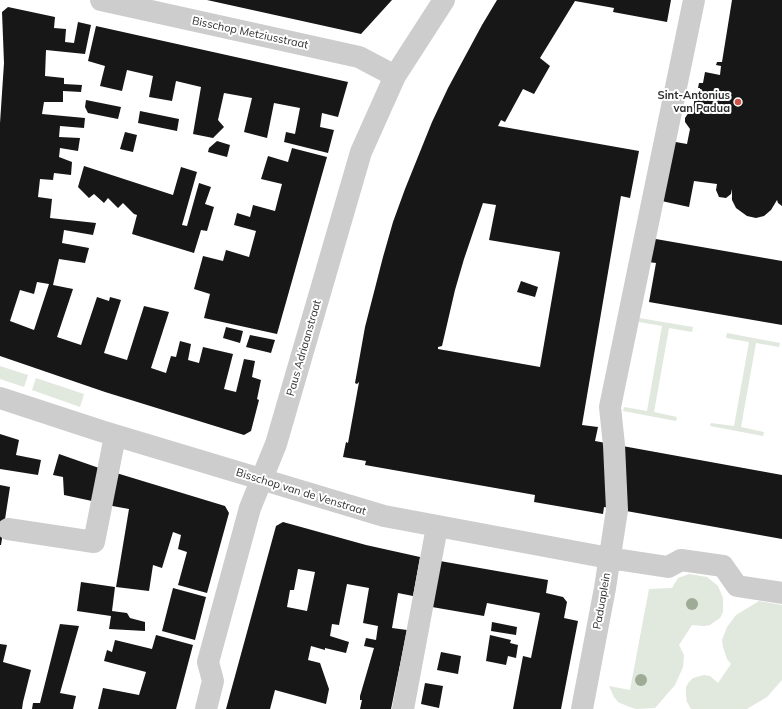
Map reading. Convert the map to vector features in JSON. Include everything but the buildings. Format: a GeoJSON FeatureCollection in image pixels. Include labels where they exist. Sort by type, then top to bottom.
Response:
{"type":"FeatureCollection","features":[{"type":"Feature","properties":{"kind":"street","name":"Bisschop Metziusstraat"},"geometry":{"type":"LineString","coordinates":[[101,0],[359,57],[395,76]]}},
{"type":"Feature","properties":{"kind":"street","name":"Paus Adriaanstraat"},"geometry":{"type":"LineString","coordinates":[[206,709],[214,681],[208,662],[250,508],[260,480],[276,444],[361,152],[395,76],[444,0]]}},
{"type":"Feature","properties":{"kind":"street"},"geometry":{"type":"LineString","coordinates":[[609,558],[617,510],[614,445],[610,407],[694,0]]}},
{"type":"Feature","properties":{"kind":"street","name":"Bisschop van de Venstraat"},"geometry":{"type":"LineString","coordinates":[[0,398],[115,436],[384,516],[609,558]]}},
{"type":"Feature","properties":{"kind":"street"},"geometry":{"type":"LineString","coordinates":[[8,529],[94,542],[115,436]]}},
{"type":"Feature","properties":{"kind":"street"},"geometry":{"type":"LineString","coordinates":[[403,709],[437,527]]}},
{"type":"Feature","properties":{"kind":"street","name":"Paduaplein"},"geometry":{"type":"LineString","coordinates":[[582,709],[605,588],[609,558],[668,567],[681,560],[723,566],[738,586],[782,593]]}},
{"type":"Feature","properties":{"kind":"shaded area"},"geometry":{"type":"Polygon","coordinates":[[[639,318],[693,327],[692,332],[669,328],[654,412],[677,417],[676,421],[623,411],[624,407],[647,411],[662,326],[639,322],[639,318]]]}},
{"type":"Feature","properties":{"kind":"shaded area"},"geometry":{"type":"Polygon","coordinates":[[[727,333],[780,343],[779,347],[756,343],[741,427],[764,432],[763,436],[710,426],[711,423],[734,426],[749,342],[726,338],[727,333]]]}},
{"type":"Feature","properties":{"kind":"shaded area"},"geometry":{"type":"Polygon","coordinates":[[[0,366],[28,375],[24,387],[0,379],[0,366]]]}},
{"type":"Feature","properties":{"kind":"shaded area"},"geometry":{"type":"Polygon","coordinates":[[[36,378],[84,394],[80,407],[32,390],[36,378]]]}},
{"type":"Feature","properties":{"kind":"shaded area"},"geometry":{"type":"Polygon","coordinates":[[[689,574],[707,577],[718,586],[723,598],[723,612],[720,618],[710,625],[692,625],[679,645],[684,655],[683,667],[675,685],[655,708],[636,709],[618,702],[609,686],[630,690],[649,589],[672,588],[678,578],[689,574]]]}},
{"type":"Feature","properties":{"kind":"shaded area"},"geometry":{"type":"Polygon","coordinates":[[[759,601],[782,605],[782,680],[767,697],[747,709],[691,709],[687,702],[686,696],[686,687],[689,682],[693,678],[704,675],[710,676],[718,683],[731,664],[727,659],[722,640],[727,627],[736,615],[759,601]]]}},
{"type":"Feature","properties":{"kind":"place","name":"Sint-Antonius van Padua"},"geometry":{"type":"Point","coordinates":[738,102]}}]}
